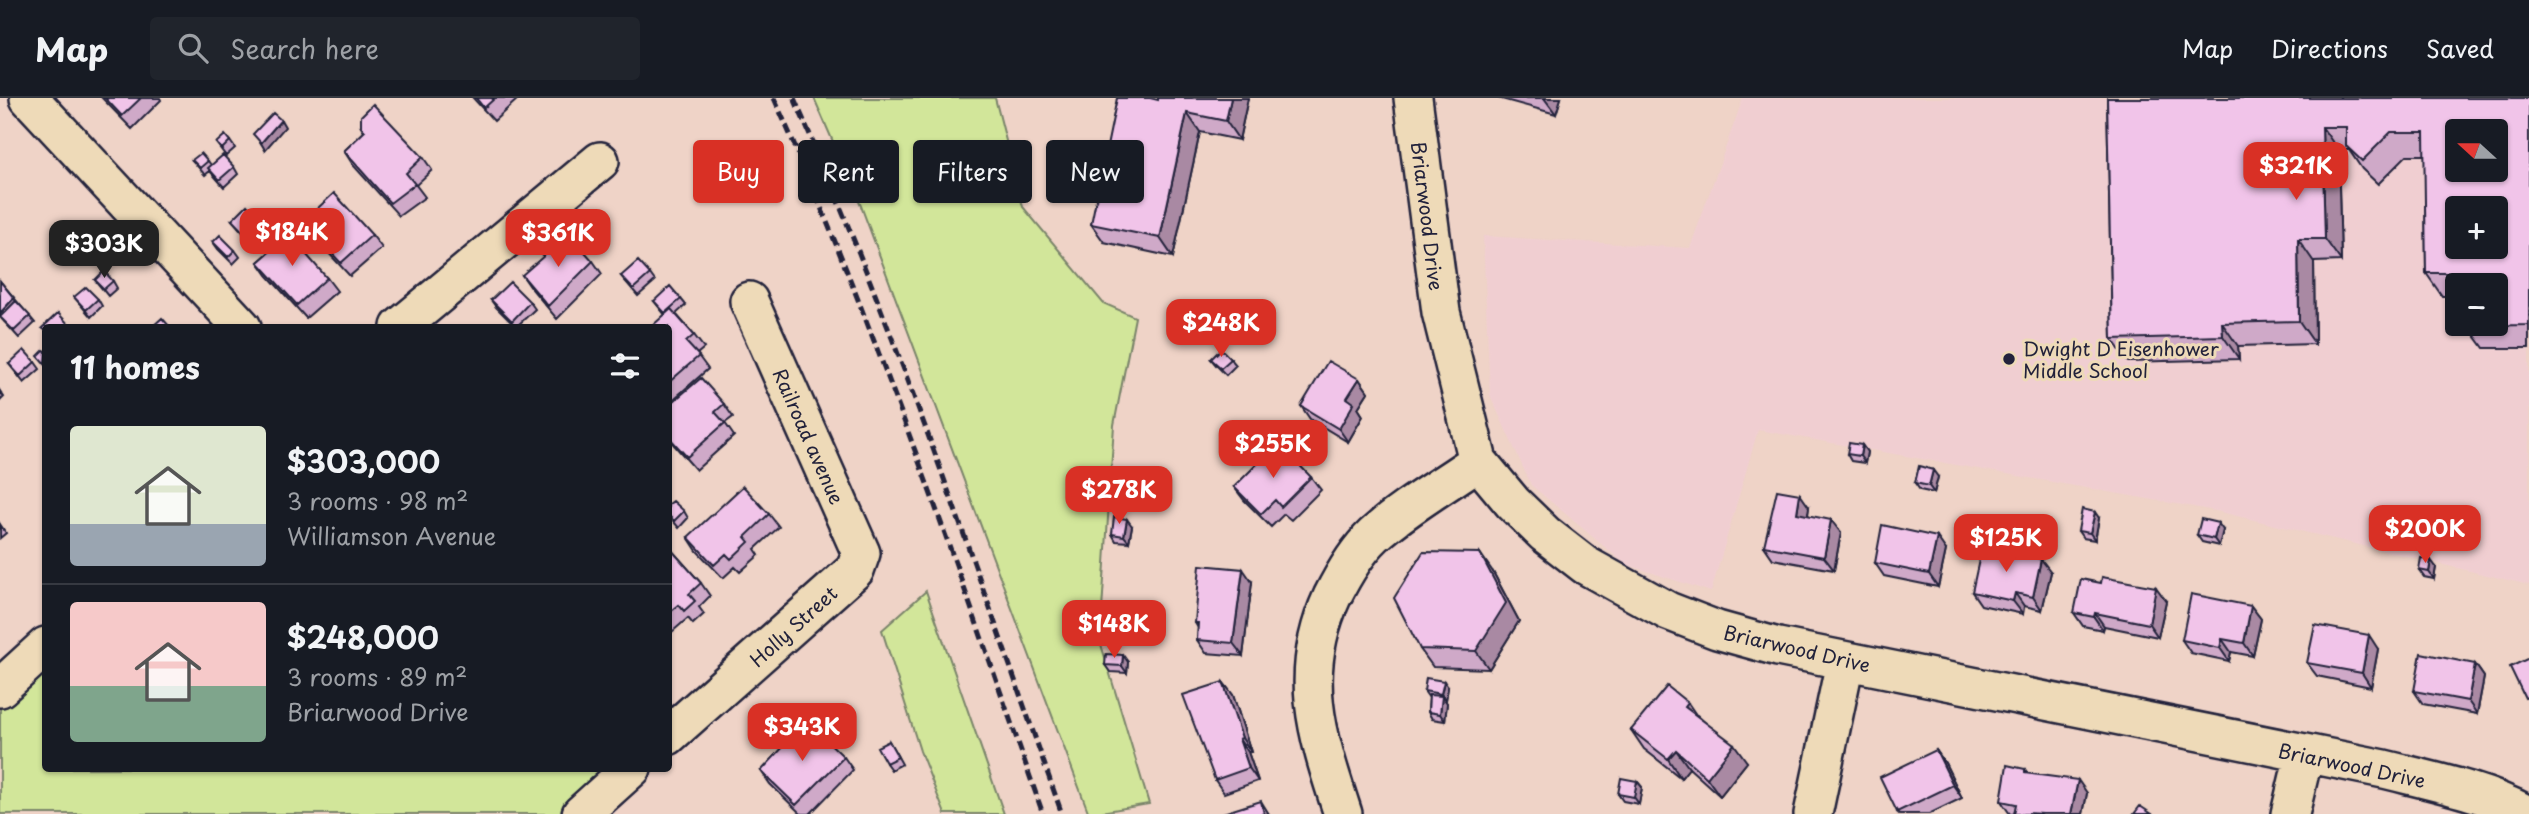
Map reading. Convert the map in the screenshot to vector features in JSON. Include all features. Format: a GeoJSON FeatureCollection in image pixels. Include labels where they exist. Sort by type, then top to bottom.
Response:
{"type":"FeatureCollection","features":[{"type":"Feature","properties":{"kind":"street"},"geometry":{"type":"LineString","coordinates":[[29,98],[239,324]]}},
{"type":"Feature","properties":{"kind":"street","name":"Briarwood Drive"},"geometry":{"type":"LineString","coordinates":[[1413,98],[1441,312],[1478,461],[1545,534],[1585,565],[1627,590],[1717,630],[1845,662],[2054,700],[2304,755],[2384,769],[2451,786],[2509,805],[2526,814]]}},
{"type":"Feature","properties":{"kind":"street"},"geometry":{"type":"LineString","coordinates":[[404,324],[600,161]]}},
{"type":"Feature","properties":{"kind":"street","name":"Railroad avenue"},"geometry":{"type":"LineString","coordinates":[[749,301],[861,553],[855,570]]}},
{"type":"Feature","properties":{"kind":"street"},"geometry":{"type":"LineString","coordinates":[[1343,814],[1314,713],[1312,659],[1323,617],[1356,556],[1373,536],[1478,461]]}},
{"type":"Feature","properties":{"kind":"street","name":"Holly Street"},"geometry":{"type":"LineString","coordinates":[[672,732],[855,570]]}},
{"type":"Feature","properties":{"kind":"street"},"geometry":{"type":"LineString","coordinates":[[0,688],[42,650]]}},
{"type":"Feature","properties":{"kind":"street"},"geometry":{"type":"LineString","coordinates":[[1813,814],[1845,662]]}},
{"type":"Feature","properties":{"kind":"street"},"geometry":{"type":"LineString","coordinates":[[2290,814],[2304,755]]}},
{"type":"Feature","properties":{"kind":"street"},"geometry":{"type":"LineString","coordinates":[[581,814],[628,772]]}},
{"type":"Feature","properties":{"kind":"shaded area","name":"Dwight D Eisenhower Middle School"},"geometry":{"type":"Polygon","coordinates":[[[1743,98],[2529,98],[2529,585],[2216,511],[1758,430],[1711,592],[1625,564],[1531,485],[1490,395],[1483,236],[1690,248],[1743,98]]]}},
{"type":"Feature","properties":{"kind":"green space"},"geometry":{"type":"Polygon","coordinates":[[[814,98],[995,98],[1006,140],[913,140],[913,203],[1022,203],[1103,303],[1135,317],[1114,425],[1100,641],[1149,804],[1089,814],[860,203],[899,203],[899,140],[832,140],[814,98]]]}},
{"type":"Feature","properties":{"kind":"green space"},"geometry":{"type":"Polygon","coordinates":[[[926,591],[1004,814],[945,814],[920,751],[882,630],[926,591]]]}},
{"type":"Feature","properties":{"kind":"green space"},"geometry":{"type":"Polygon","coordinates":[[[42,648],[42,772],[628,772],[581,814],[0,814],[0,687],[42,648]]]}},
{"type":"Feature","properties":{"kind":"building"},"geometry":{"type":"Polygon","coordinates":[[[105,98],[141,98],[122,116],[105,98]]]}},
{"type":"Feature","properties":{"kind":"building"},"geometry":{"type":"Polygon","coordinates":[[[476,98],[495,98],[484,108],[476,98]]]}},
{"type":"Feature","properties":{"kind":"building"},"geometry":{"type":"Polygon","coordinates":[[[1117,98],[1231,98],[1226,121],[1187,113],[1160,238],[1091,224],[1095,203],[1144,203],[1144,140],[1108,140],[1117,98]]]}},
{"type":"Feature","properties":{"kind":"building"},"geometry":{"type":"Polygon","coordinates":[[[2107,98],[2529,98],[2529,325],[2508,325],[2508,273],[2426,273],[2424,132],[2391,132],[2362,161],[2346,146],[2346,127],[2322,127],[2325,239],[2298,239],[2299,321],[2222,323],[2223,336],[2112,339],[2107,98]]]}},
{"type":"Feature","properties":{"kind":"building"},"geometry":{"type":"Polygon","coordinates":[[[373,104],[423,157],[406,173],[415,184],[390,203],[344,151],[365,131],[361,127],[361,116],[373,104]]]}},
{"type":"Feature","properties":{"kind":"building"},"geometry":{"type":"Polygon","coordinates":[[[273,113],[281,120],[261,143],[253,134],[273,113]]]}},
{"type":"Feature","properties":{"kind":"building"},"geometry":{"type":"Polygon","coordinates":[[[225,135],[230,141],[222,149],[216,143],[225,135]]]}},
{"type":"Feature","properties":{"kind":"building"},"geometry":{"type":"Polygon","coordinates":[[[201,153],[208,161],[200,168],[192,160],[201,153]]]}},
{"type":"Feature","properties":{"kind":"building"},"geometry":{"type":"Polygon","coordinates":[[[223,155],[234,167],[219,180],[208,168],[223,155]]]}},
{"type":"Feature","properties":{"kind":"building"},"geometry":{"type":"Polygon","coordinates":[[[334,193],[372,235],[341,263],[303,222],[334,193]]]}},
{"type":"Feature","properties":{"kind":"building"},"geometry":{"type":"Polygon","coordinates":[[[247,205],[265,225],[250,239],[232,220],[247,205]]]}},
{"type":"Feature","properties":{"kind":"building"},"geometry":{"type":"Polygon","coordinates":[[[284,229],[327,278],[297,305],[258,262],[275,247],[271,241],[284,229]]]}},
{"type":"Feature","properties":{"kind":"building"},"geometry":{"type":"Polygon","coordinates":[[[569,234],[593,261],[548,306],[522,275],[569,234]]]}},
{"type":"Feature","properties":{"kind":"building"},"geometry":{"type":"Polygon","coordinates":[[[220,235],[235,250],[228,257],[213,242],[220,235]]]}},
{"type":"Feature","properties":{"kind":"building"},"geometry":{"type":"Polygon","coordinates":[[[638,261],[650,274],[633,289],[621,276],[638,261]]]}},
{"type":"Feature","properties":{"kind":"building"},"geometry":{"type":"Polygon","coordinates":[[[104,271],[113,281],[104,289],[95,280],[104,271]]]}},
{"type":"Feature","properties":{"kind":"building"},"geometry":{"type":"Polygon","coordinates":[[[0,281],[14,298],[0,313],[0,281]]]}},
{"type":"Feature","properties":{"kind":"building"},"geometry":{"type":"Polygon","coordinates":[[[510,282],[530,302],[512,321],[491,300],[510,282]]]}},
{"type":"Feature","properties":{"kind":"building"},"geometry":{"type":"Polygon","coordinates":[[[670,286],[681,299],[665,313],[654,301],[670,286]]]}},
{"type":"Feature","properties":{"kind":"building"},"geometry":{"type":"Polygon","coordinates":[[[86,287],[98,299],[86,310],[74,297],[86,287]]]}},
{"type":"Feature","properties":{"kind":"building"},"geometry":{"type":"Polygon","coordinates":[[[16,301],[30,316],[14,331],[0,317],[16,301]]]}},
{"type":"Feature","properties":{"kind":"building"},"geometry":{"type":"Polygon","coordinates":[[[671,309],[694,335],[686,342],[699,356],[672,380],[672,324],[654,324],[671,309]]]}},
{"type":"Feature","properties":{"kind":"building"},"geometry":{"type":"Polygon","coordinates":[[[58,313],[68,324],[46,324],[58,313]]]}},
{"type":"Feature","properties":{"kind":"building"},"geometry":{"type":"Polygon","coordinates":[[[162,318],[167,324],[155,324],[162,318]]]}},
{"type":"Feature","properties":{"kind":"building"},"geometry":{"type":"Polygon","coordinates":[[[1221,349],[1231,359],[1221,368],[1211,359],[1221,349]]]}},
{"type":"Feature","properties":{"kind":"building"},"geometry":{"type":"Polygon","coordinates":[[[24,350],[35,362],[20,376],[9,364],[24,350]]]}},
{"type":"Feature","properties":{"kind":"building"},"geometry":{"type":"Polygon","coordinates":[[[1328,361],[1359,379],[1347,398],[1354,403],[1339,429],[1301,406],[1328,361]]]}},
{"type":"Feature","properties":{"kind":"building"},"geometry":{"type":"Polygon","coordinates":[[[701,378],[724,404],[715,412],[725,423],[687,457],[672,440],[672,403],[701,378]]]}},
{"type":"Feature","properties":{"kind":"building"},"geometry":{"type":"Polygon","coordinates":[[[1278,443],[1311,477],[1281,507],[1275,500],[1261,514],[1234,487],[1278,443]]]}},
{"type":"Feature","properties":{"kind":"building"},"geometry":{"type":"Polygon","coordinates":[[[1849,443],[1862,445],[1860,456],[1847,454],[1849,443]]]}},
{"type":"Feature","properties":{"kind":"building"},"geometry":{"type":"Polygon","coordinates":[[[1919,466],[1933,470],[1929,486],[1915,483],[1919,466]]]}},
{"type":"Feature","properties":{"kind":"building"},"geometry":{"type":"Polygon","coordinates":[[[743,486],[769,514],[745,537],[749,542],[731,559],[726,554],[714,565],[688,537],[743,486]]]}},
{"type":"Feature","properties":{"kind":"building"},"geometry":{"type":"Polygon","coordinates":[[[1777,490],[1800,494],[1797,513],[1831,520],[1824,557],[1764,546],[1777,490]]]}},
{"type":"Feature","properties":{"kind":"building"},"geometry":{"type":"Polygon","coordinates":[[[672,502],[684,511],[674,521],[672,519],[672,502]]]}},
{"type":"Feature","properties":{"kind":"building"},"geometry":{"type":"Polygon","coordinates":[[[2082,509],[2095,512],[2090,533],[2078,531],[2082,509]]]}},
{"type":"Feature","properties":{"kind":"building"},"geometry":{"type":"Polygon","coordinates":[[[1114,517],[1127,519],[1124,536],[1112,534],[1114,517]]]}},
{"type":"Feature","properties":{"kind":"building"},"geometry":{"type":"Polygon","coordinates":[[[2201,519],[2218,523],[2214,539],[2197,535],[2201,519]]]}},
{"type":"Feature","properties":{"kind":"building"},"geometry":{"type":"Polygon","coordinates":[[[1882,525],[1937,537],[1929,574],[1875,563],[1882,525]]]}},
{"type":"Feature","properties":{"kind":"building"},"geometry":{"type":"Polygon","coordinates":[[[1982,546],[2041,559],[2033,597],[2015,593],[2013,601],[1972,592],[1982,546]]]}},
{"type":"Feature","properties":{"kind":"building"},"geometry":{"type":"Polygon","coordinates":[[[672,550],[701,583],[689,594],[695,601],[684,611],[679,605],[672,611],[672,550]]]}},
{"type":"Feature","properties":{"kind":"building"},"geometry":{"type":"Polygon","coordinates":[[[1423,552],[1480,553],[1506,603],[1476,651],[1420,649],[1394,598],[1423,552]]]}},
{"type":"Feature","properties":{"kind":"building"},"geometry":{"type":"Polygon","coordinates":[[[2421,558],[2431,560],[2429,572],[2419,570],[2421,558]]]}},
{"type":"Feature","properties":{"kind":"building"},"geometry":{"type":"Polygon","coordinates":[[[1200,565],[1243,569],[1233,643],[1197,640],[1198,623],[1195,623],[1200,565]]]}},
{"type":"Feature","properties":{"kind":"building"},"geometry":{"type":"Polygon","coordinates":[[[2102,577],[2156,587],[2149,624],[2095,613],[2094,617],[2074,613],[2081,579],[2101,583],[2102,577]]]}},
{"type":"Feature","properties":{"kind":"building"},"geometry":{"type":"Polygon","coordinates":[[[2191,594],[2251,606],[2244,643],[2222,639],[2220,648],[2182,640],[2191,594]]]}},
{"type":"Feature","properties":{"kind":"building"},"geometry":{"type":"Polygon","coordinates":[[[2315,625],[2369,635],[2362,673],[2307,663],[2315,625]]]}},
{"type":"Feature","properties":{"kind":"building"},"geometry":{"type":"Polygon","coordinates":[[[2421,653],[2475,664],[2468,701],[2414,691],[2421,653]]]}},
{"type":"Feature","properties":{"kind":"building"},"geometry":{"type":"Polygon","coordinates":[[[1106,654],[1123,655],[1122,666],[1105,665],[1106,654]]]}},
{"type":"Feature","properties":{"kind":"building"},"geometry":{"type":"Polygon","coordinates":[[[2529,658],[2529,697],[2525,698],[2510,667],[2529,658]]]}},
{"type":"Feature","properties":{"kind":"building"},"geometry":{"type":"Polygon","coordinates":[[[1426,678],[1444,681],[1441,694],[1424,691],[1426,678]]]}},
{"type":"Feature","properties":{"kind":"building"},"geometry":{"type":"Polygon","coordinates":[[[1223,682],[1249,768],[1215,780],[1183,695],[1223,682]]]}},
{"type":"Feature","properties":{"kind":"building"},"geometry":{"type":"Polygon","coordinates":[[[1667,686],[1688,703],[1685,707],[1734,744],[1707,778],[1676,750],[1668,759],[1631,730],[1667,686]]]}},
{"type":"Feature","properties":{"kind":"building"},"geometry":{"type":"Polygon","coordinates":[[[1429,695],[1442,696],[1440,714],[1428,712],[1429,695]]]}},
{"type":"Feature","properties":{"kind":"building"},"geometry":{"type":"Polygon","coordinates":[[[807,721],[844,757],[796,805],[761,771],[807,721]]]}},
{"type":"Feature","properties":{"kind":"building"},"geometry":{"type":"Polygon","coordinates":[[[889,741],[898,757],[886,763],[877,747],[889,741]]]}},
{"type":"Feature","properties":{"kind":"building"},"geometry":{"type":"Polygon","coordinates":[[[1936,750],[1953,785],[1897,812],[1880,777],[1936,750]]]}},
{"type":"Feature","properties":{"kind":"building"},"geometry":{"type":"Polygon","coordinates":[[[2007,765],[2025,769],[2025,773],[2078,780],[2071,814],[2014,814],[2016,804],[2001,801],[2007,765]]]}},
{"type":"Feature","properties":{"kind":"building"},"geometry":{"type":"Polygon","coordinates":[[[1621,778],[1637,781],[1634,797],[1618,794],[1621,778]]]}},
{"type":"Feature","properties":{"kind":"building"},"geometry":{"type":"Polygon","coordinates":[[[1261,801],[1264,814],[1223,814],[1223,813],[1261,801]]]}},
{"type":"Feature","properties":{"kind":"building"},"geometry":{"type":"Polygon","coordinates":[[[2140,806],[2152,814],[2134,814],[2140,806]]]}},
{"type":"Feature","properties":{"kind":"railway"},"geometry":{"type":"LineString","coordinates":[[774,98],[883,364],[1043,814]]}},
{"type":"Feature","properties":{"kind":"railway"},"geometry":{"type":"LineString","coordinates":[[794,98],[832,186],[902,364],[1062,814]]}},
{"type":"Feature","properties":{"kind":"place","name":"Dwight D Eisenhower Middle School"},"geometry":{"type":"Point","coordinates":[2009,359]}}]}
